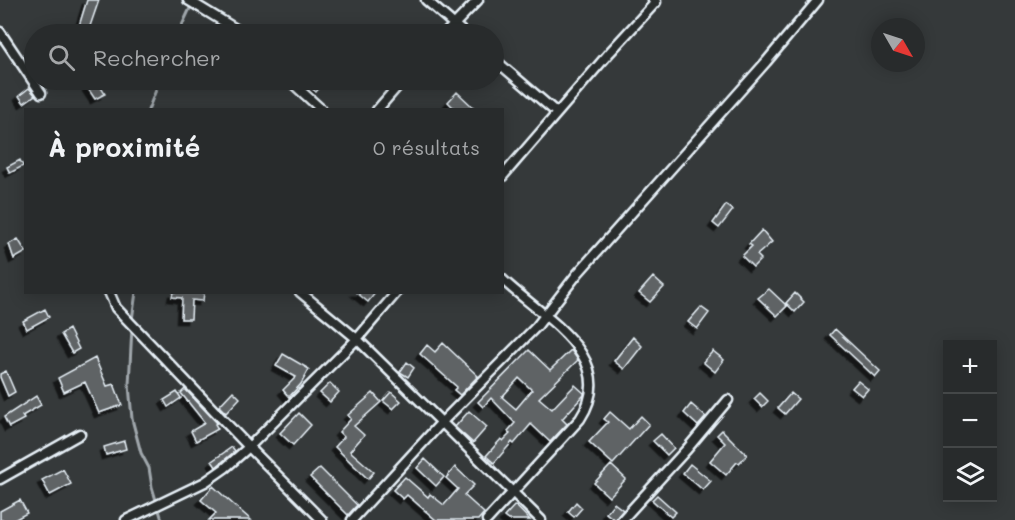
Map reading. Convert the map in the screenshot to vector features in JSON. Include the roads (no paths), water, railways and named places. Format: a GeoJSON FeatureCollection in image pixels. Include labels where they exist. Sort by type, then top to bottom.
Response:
{"type":"FeatureCollection","features":[{"type":"Feature","properties":{"kind":"street"},"geometry":{"type":"LineString","coordinates":[[188,0],[227,24]]}},
{"type":"Feature","properties":{"kind":"street"},"geometry":{"type":"LineString","coordinates":[[426,0],[453,24]]}},
{"type":"Feature","properties":{"kind":"street"},"geometry":{"type":"LineString","coordinates":[[455,24],[478,0]]}},
{"type":"Feature","properties":{"kind":"street"},"geometry":{"type":"LineString","coordinates":[[504,175],[656,2],[653,0]]}},
{"type":"Feature","properties":{"kind":"street"},"geometry":{"type":"LineString","coordinates":[[352,520],[442,422],[537,326],[578,273],[766,62],[818,0]]}},
{"type":"Feature","properties":{"kind":"street"},"geometry":{"type":"LineString","coordinates":[[0,32],[24,68]]}},
{"type":"Feature","properties":{"kind":"street"},"geometry":{"type":"LineString","coordinates":[[504,67],[557,113]]}},
{"type":"Feature","properties":{"kind":"street"},"geometry":{"type":"LineString","coordinates":[[300,90],[320,108]]}},
{"type":"Feature","properties":{"kind":"street"},"geometry":{"type":"LineString","coordinates":[[379,108],[394,90]]}},
{"type":"Feature","properties":{"kind":"street"},"geometry":{"type":"LineString","coordinates":[[487,520],[566,437],[580,419],[591,399],[591,381],[585,356],[568,335],[504,281]]}},
{"type":"Feature","properties":{"kind":"street"},"geometry":{"type":"LineString","coordinates":[[110,294],[116,308],[322,520]]}},
{"type":"Feature","properties":{"kind":"street"},"geometry":{"type":"LineString","coordinates":[[302,294],[357,339],[541,520]]}},
{"type":"Feature","properties":{"kind":"street"},"geometry":{"type":"LineString","coordinates":[[126,520],[205,482],[249,447],[357,339],[395,294]]}},
{"type":"Feature","properties":{"kind":"street"},"geometry":{"type":"LineString","coordinates":[[622,520],[728,400]]}},
{"type":"Feature","properties":{"kind":"street"},"geometry":{"type":"LineString","coordinates":[[0,479],[80,434]]}},
{"type":"Feature","properties":{"kind":"waterway"},"geometry":{"type":"LineString","coordinates":[[183,24],[192,4]]}},
{"type":"Feature","properties":{"kind":"waterway"},"geometry":{"type":"LineString","coordinates":[[149,108],[156,90]]}},
{"type":"Feature","properties":{"kind":"waterway"},"geometry":{"type":"LineString","coordinates":[[132,320],[136,294]]}},
{"type":"Feature","properties":{"kind":"waterway"},"geometry":{"type":"LineString","coordinates":[[132,327],[129,385],[132,419],[141,453],[149,468],[162,520]]}}]}
